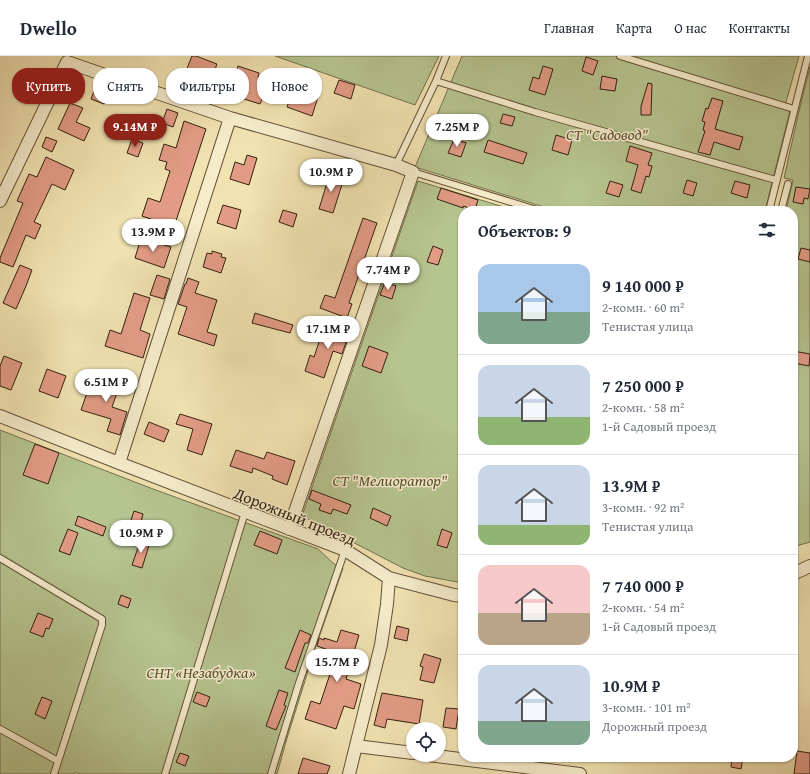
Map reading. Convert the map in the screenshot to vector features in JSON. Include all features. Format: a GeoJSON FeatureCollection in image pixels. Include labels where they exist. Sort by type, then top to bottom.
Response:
{"type":"FeatureCollection","features":[{"type":"Feature","properties":{"kind":"street"},"geometry":{"type":"LineString","coordinates":[[0,201],[69,59],[230,118],[396,165],[413,172],[289,528]]}},
{"type":"Feature","properties":{"kind":"street"},"geometry":{"type":"LineString","coordinates":[[119,463],[230,118]]}},
{"type":"Feature","properties":{"kind":"street","name":"Дорожный проезд"},"geometry":{"type":"LineString","coordinates":[[0,416],[345,550],[389,578],[458,595]]}},
{"type":"Feature","properties":{"kind":"street"},"geometry":{"type":"LineString","coordinates":[[798,572],[810,566]]}},
{"type":"Feature","properties":{"kind":"street"},"geometry":{"type":"LineString","coordinates":[[349,774],[381,645],[389,578]]}},
{"type":"Feature","properties":{"kind":"street"},"geometry":{"type":"LineString","coordinates":[[356,746],[406,752]]}},
{"type":"Feature","properties":{"kind":"street"},"geometry":{"type":"LineString","coordinates":[[446,757],[458,759]]}},
{"type":"Feature","properties":{"kind":"street"},"geometry":{"type":"LineString","coordinates":[[484,762],[580,774]]}},
{"type":"Feature","properties":{"kind":"lane"},"geometry":{"type":"LineString","coordinates":[[396,165],[436,81],[446,56]]}},
{"type":"Feature","properties":{"kind":"lane"},"geometry":{"type":"LineString","coordinates":[[620,56],[794,109]]}},
{"type":"Feature","properties":{"kind":"lane"},"geometry":{"type":"LineString","coordinates":[[770,206],[808,56]]}},
{"type":"Feature","properties":{"kind":"lane"},"geometry":{"type":"LineString","coordinates":[[436,81],[535,112],[776,180]]}},
{"type":"Feature","properties":{"kind":"lane"},"geometry":{"type":"LineString","coordinates":[[413,172],[524,206]]}},
{"type":"Feature","properties":{"kind":"lane"},"geometry":{"type":"LineString","coordinates":[[782,206],[788,184]]}},
{"type":"Feature","properties":{"kind":"lane"},"geometry":{"type":"LineString","coordinates":[[165,774],[245,512]]}},
{"type":"Feature","properties":{"kind":"lane"},"geometry":{"type":"LineString","coordinates":[[271,774],[299,683],[345,550]]}},
{"type":"Feature","properties":{"kind":"lane"},"geometry":{"type":"LineString","coordinates":[[0,558],[102,619],[102,625],[54,774]]}},
{"type":"Feature","properties":{"kind":"lane"},"geometry":{"type":"LineString","coordinates":[[0,729],[58,761]]}},
{"type":"Feature","properties":{"kind":"green space"},"geometry":{"type":"Polygon","coordinates":[[[275,56],[439,56],[415,105],[322,72],[322,68],[309,68],[275,56]]]}},
{"type":"Feature","properties":{"kind":"green space","name":"СТ \"Садовод\""},"geometry":{"type":"Polygon","coordinates":[[[462,56],[799,56],[783,109],[790,111],[766,206],[541,206],[415,167],[462,56]]]}},
{"type":"Feature","properties":{"kind":"green space"},"geometry":{"type":"Polygon","coordinates":[[[810,67],[810,542],[798,546],[798,206],[787,206],[793,180],[784,178],[810,67]]]}},
{"type":"Feature","properties":{"kind":"green space","name":"СТ \"Мелиоратор\""},"geometry":{"type":"Polygon","coordinates":[[[418,181],[500,206],[458,206],[458,582],[425,576],[403,568],[302,516],[418,181]]]}},
{"type":"Feature","properties":{"kind":"green space","name":"СНТ «Незабудка»"},"geometry":{"type":"Polygon","coordinates":[[[0,430],[153,489],[318,549],[334,564],[343,568],[315,649],[277,774],[80,774],[75,772],[74,774],[0,774],[0,430]]]}},
{"type":"Feature","properties":{"kind":"building"},"geometry":{"type":"Polygon","coordinates":[[[192,56],[196,56],[217,64],[216,68],[187,68],[192,56]]]}},
{"type":"Feature","properties":{"kind":"building"},"geometry":{"type":"Polygon","coordinates":[[[586,57],[598,61],[593,75],[582,71],[586,57]]]}},
{"type":"Feature","properties":{"kind":"building"},"geometry":{"type":"Polygon","coordinates":[[[543,66],[553,69],[545,95],[529,90],[533,77],[539,79],[543,66]]]}},
{"type":"Feature","properties":{"kind":"building"},"geometry":{"type":"Polygon","coordinates":[[[249,70],[257,72],[257,103],[249,101],[249,70]]]}},
{"type":"Feature","properties":{"kind":"building"},"geometry":{"type":"Polygon","coordinates":[[[602,76],[617,79],[615,91],[600,89],[602,76]]]}},
{"type":"Feature","properties":{"kind":"building"},"geometry":{"type":"Polygon","coordinates":[[[339,80],[355,85],[351,99],[334,93],[339,80]]]}},
{"type":"Feature","properties":{"kind":"building"},"geometry":{"type":"Polygon","coordinates":[[[648,83],[652,84],[651,115],[641,115],[641,106],[648,83]]]}},
{"type":"Feature","properties":{"kind":"building"},"geometry":{"type":"Polygon","coordinates":[[[712,98],[723,101],[715,129],[743,137],[739,150],[714,142],[710,155],[698,152],[705,131],[703,130],[705,122],[702,121],[706,108],[708,109],[712,98]]]}},
{"type":"Feature","properties":{"kind":"building"},"geometry":{"type":"Polygon","coordinates":[[[70,104],[83,108],[76,122],[90,128],[84,141],[58,129],[70,104]]]}},
{"type":"Feature","properties":{"kind":"building"},"geometry":{"type":"Polygon","coordinates":[[[288,104],[316,104],[312,116],[287,107],[288,104]]]}},
{"type":"Feature","properties":{"kind":"building"},"geometry":{"type":"Polygon","coordinates":[[[167,109],[178,113],[173,127],[162,123],[167,109]]]}},
{"type":"Feature","properties":{"kind":"building"},"geometry":{"type":"Polygon","coordinates":[[[503,114],[515,117],[512,126],[500,123],[503,114]]]}},
{"type":"Feature","properties":{"kind":"building"},"geometry":{"type":"Polygon","coordinates":[[[184,121],[206,129],[174,227],[142,216],[148,198],[160,202],[170,171],[165,169],[167,162],[159,160],[164,144],[176,148],[184,121]]]}},
{"type":"Feature","properties":{"kind":"building"},"geometry":{"type":"Polygon","coordinates":[[[441,124],[450,127],[446,138],[437,134],[441,124]]]}},
{"type":"Feature","properties":{"kind":"building"},"geometry":{"type":"Polygon","coordinates":[[[556,135],[572,140],[568,155],[552,150],[556,135]]]}},
{"type":"Feature","properties":{"kind":"building"},"geometry":{"type":"Polygon","coordinates":[[[46,137],[57,141],[52,152],[42,147],[46,137]]]}},
{"type":"Feature","properties":{"kind":"building"},"geometry":{"type":"Polygon","coordinates":[[[132,139],[143,143],[138,157],[127,153],[132,139]]]}},
{"type":"Feature","properties":{"kind":"building"},"geometry":{"type":"Polygon","coordinates":[[[454,139],[466,143],[461,157],[448,153],[454,139]]]}},
{"type":"Feature","properties":{"kind":"building"},"geometry":{"type":"Polygon","coordinates":[[[488,140],[527,153],[523,164],[484,152],[488,140]]]}},
{"type":"Feature","properties":{"kind":"building"},"geometry":{"type":"Polygon","coordinates":[[[630,146],[652,153],[648,165],[652,166],[649,177],[646,176],[641,193],[631,190],[638,165],[626,161],[630,146]]]}},
{"type":"Feature","properties":{"kind":"building"},"geometry":{"type":"Polygon","coordinates":[[[247,155],[257,158],[249,185],[230,179],[235,162],[244,165],[247,155]]]}},
{"type":"Feature","properties":{"kind":"building"},"geometry":{"type":"Polygon","coordinates":[[[46,157],[74,170],[65,190],[52,184],[34,222],[41,225],[35,239],[26,235],[13,267],[0,262],[0,258],[23,203],[17,201],[29,174],[37,177],[46,157]]]}},
{"type":"Feature","properties":{"kind":"building"},"geometry":{"type":"Polygon","coordinates":[[[330,173],[344,178],[333,213],[319,209],[330,173]]]}},
{"type":"Feature","properties":{"kind":"building"},"geometry":{"type":"Polygon","coordinates":[[[687,180],[697,183],[693,196],[683,193],[687,180]]]}},
{"type":"Feature","properties":{"kind":"building"},"geometry":{"type":"Polygon","coordinates":[[[610,181],[623,185],[619,197],[606,193],[610,181]]]}},
{"type":"Feature","properties":{"kind":"building"},"geometry":{"type":"Polygon","coordinates":[[[735,181],[750,185],[747,198],[731,193],[735,181]]]}},
{"type":"Feature","properties":{"kind":"building"},"geometry":{"type":"Polygon","coordinates":[[[796,187],[810,189],[808,199],[804,198],[803,204],[793,202],[796,187]]]}},
{"type":"Feature","properties":{"kind":"building"},"geometry":{"type":"Polygon","coordinates":[[[441,188],[478,200],[476,206],[458,206],[437,199],[441,188]]]}},
{"type":"Feature","properties":{"kind":"building"},"geometry":{"type":"Polygon","coordinates":[[[223,205],[241,210],[236,229],[217,223],[223,205]]]}},
{"type":"Feature","properties":{"kind":"building"},"geometry":{"type":"Polygon","coordinates":[[[283,210],[297,214],[293,227],[279,222],[283,210]]]}},
{"type":"Feature","properties":{"kind":"building"},"geometry":{"type":"Polygon","coordinates":[[[363,218],[377,223],[349,303],[352,304],[347,318],[320,308],[325,295],[335,298],[363,218]]]}},
{"type":"Feature","properties":{"kind":"building"},"geometry":{"type":"Polygon","coordinates":[[[141,238],[171,247],[164,268],[135,258],[141,238]]]}},
{"type":"Feature","properties":{"kind":"building"},"geometry":{"type":"Polygon","coordinates":[[[433,246],[443,250],[438,265],[427,262],[433,246]]]}},
{"type":"Feature","properties":{"kind":"building"},"geometry":{"type":"Polygon","coordinates":[[[801,248],[810,250],[810,262],[798,259],[801,248]]]}},
{"type":"Feature","properties":{"kind":"building"},"geometry":{"type":"Polygon","coordinates":[[[212,251],[222,254],[221,257],[226,258],[221,273],[203,267],[207,253],[212,254],[212,251]]]}},
{"type":"Feature","properties":{"kind":"building"},"geometry":{"type":"Polygon","coordinates":[[[20,265],[32,270],[16,309],[3,303],[20,265]]]}},
{"type":"Feature","properties":{"kind":"building"},"geometry":{"type":"Polygon","coordinates":[[[157,275],[170,279],[164,299],[150,295],[157,275]]]}},
{"type":"Feature","properties":{"kind":"building"},"geometry":{"type":"Polygon","coordinates":[[[188,278],[199,282],[195,293],[217,300],[207,332],[217,335],[214,346],[178,334],[187,307],[178,304],[188,278]]]}},
{"type":"Feature","properties":{"kind":"building"},"geometry":{"type":"Polygon","coordinates":[[[385,282],[396,286],[392,299],[380,295],[385,282]]]}},
{"type":"Feature","properties":{"kind":"building"},"geometry":{"type":"Polygon","coordinates":[[[134,293],[150,298],[140,330],[150,334],[143,358],[105,346],[110,330],[121,334],[134,293]]]}},
{"type":"Feature","properties":{"kind":"building"},"geometry":{"type":"Polygon","coordinates":[[[255,313],[293,325],[290,333],[252,323],[255,313]]]}},
{"type":"Feature","properties":{"kind":"building"},"geometry":{"type":"Polygon","coordinates":[[[339,321],[352,325],[342,354],[333,351],[324,378],[305,371],[310,355],[314,357],[322,333],[333,337],[339,321]]]}},
{"type":"Feature","properties":{"kind":"building"},"geometry":{"type":"Polygon","coordinates":[[[369,346],[388,353],[381,373],[362,366],[369,346]]]}},
{"type":"Feature","properties":{"kind":"building"},"geometry":{"type":"Polygon","coordinates":[[[798,352],[810,354],[809,366],[798,364],[798,352]]]}},
{"type":"Feature","properties":{"kind":"building"},"geometry":{"type":"Polygon","coordinates":[[[4,356],[22,363],[11,390],[0,386],[0,366],[4,356]]]}},
{"type":"Feature","properties":{"kind":"building"},"geometry":{"type":"Polygon","coordinates":[[[47,369],[66,376],[58,398],[39,391],[47,369]]]}},
{"type":"Feature","properties":{"kind":"building"},"geometry":{"type":"Polygon","coordinates":[[[108,374],[122,378],[112,407],[127,412],[120,435],[107,431],[111,419],[81,410],[88,390],[93,392],[96,381],[104,384],[108,374]]]}},
{"type":"Feature","properties":{"kind":"building"},"geometry":{"type":"Polygon","coordinates":[[[180,414],[212,424],[202,455],[187,450],[193,429],[176,424],[180,414]]]}},
{"type":"Feature","properties":{"kind":"building"},"geometry":{"type":"Polygon","coordinates":[[[149,422],[169,430],[164,442],[144,434],[149,422]]]}},
{"type":"Feature","properties":{"kind":"building"},"geometry":{"type":"Polygon","coordinates":[[[35,444],[59,453],[48,484],[23,475],[35,444]]]}},
{"type":"Feature","properties":{"kind":"building"},"geometry":{"type":"Polygon","coordinates":[[[236,450],[264,459],[267,452],[295,461],[287,485],[272,479],[273,476],[253,468],[252,473],[230,466],[236,450]]]}},
{"type":"Feature","properties":{"kind":"building"},"geometry":{"type":"Polygon","coordinates":[[[312,490],[351,505],[347,514],[333,509],[331,514],[319,510],[321,504],[309,499],[312,490]]]}},
{"type":"Feature","properties":{"kind":"building"},"geometry":{"type":"Polygon","coordinates":[[[373,508],[391,516],[387,526],[370,518],[373,508]]]}},
{"type":"Feature","properties":{"kind":"building"},"geometry":{"type":"Polygon","coordinates":[[[134,511],[143,514],[141,522],[154,527],[151,536],[128,529],[134,511]]]}},
{"type":"Feature","properties":{"kind":"building"},"geometry":{"type":"Polygon","coordinates":[[[78,516],[106,527],[103,536],[75,525],[78,516]]]}},
{"type":"Feature","properties":{"kind":"building"},"geometry":{"type":"Polygon","coordinates":[[[68,529],[78,533],[70,555],[59,551],[68,529]]]}},
{"type":"Feature","properties":{"kind":"building"},"geometry":{"type":"Polygon","coordinates":[[[442,529],[452,533],[447,548],[437,545],[442,529]]]}},
{"type":"Feature","properties":{"kind":"building"},"geometry":{"type":"Polygon","coordinates":[[[260,531],[282,540],[277,554],[254,545],[260,531]]]}},
{"type":"Feature","properties":{"kind":"building"},"geometry":{"type":"Polygon","coordinates":[[[141,539],[150,542],[142,568],[132,565],[141,539]]]}},
{"type":"Feature","properties":{"kind":"building"},"geometry":{"type":"Polygon","coordinates":[[[121,595],[131,599],[128,608],[118,604],[121,595]]]}},
{"type":"Feature","properties":{"kind":"building"},"geometry":{"type":"Polygon","coordinates":[[[38,613],[53,619],[49,629],[46,628],[43,637],[30,632],[38,613]]]}},
{"type":"Feature","properties":{"kind":"building"},"geometry":{"type":"Polygon","coordinates":[[[397,626],[409,629],[407,641],[394,638],[397,626]]]}},
{"type":"Feature","properties":{"kind":"building"},"geometry":{"type":"Polygon","coordinates":[[[300,630],[311,635],[308,643],[305,643],[295,672],[285,668],[300,630]]]}},
{"type":"Feature","properties":{"kind":"building"},"geometry":{"type":"Polygon","coordinates":[[[341,630],[359,635],[346,679],[361,684],[354,709],[344,706],[336,729],[305,719],[311,701],[320,704],[337,653],[317,646],[319,638],[337,642],[341,630]]]}},
{"type":"Feature","properties":{"kind":"building"},"geometry":{"type":"Polygon","coordinates":[[[424,654],[441,659],[434,683],[420,680],[423,667],[420,666],[424,654]]]}},
{"type":"Feature","properties":{"kind":"building"},"geometry":{"type":"Polygon","coordinates":[[[279,690],[288,693],[284,705],[286,706],[276,730],[266,726],[279,690]]]}},
{"type":"Feature","properties":{"kind":"building"},"geometry":{"type":"Polygon","coordinates":[[[197,692],[210,697],[206,707],[193,702],[197,692]]]}},
{"type":"Feature","properties":{"kind":"building"},"geometry":{"type":"Polygon","coordinates":[[[382,693],[423,700],[419,722],[406,722],[387,719],[385,728],[374,725],[382,693]]]}},
{"type":"Feature","properties":{"kind":"building"},"geometry":{"type":"Polygon","coordinates":[[[42,697],[52,701],[45,719],[35,714],[42,697]]]}},
{"type":"Feature","properties":{"kind":"building"},"geometry":{"type":"Polygon","coordinates":[[[446,708],[458,709],[456,729],[446,727],[446,722],[444,722],[446,708]]]}},
{"type":"Feature","properties":{"kind":"building"},"geometry":{"type":"Polygon","coordinates":[[[798,751],[810,753],[810,774],[794,774],[796,762],[798,762],[798,751]]]}},
{"type":"Feature","properties":{"kind":"building"},"geometry":{"type":"Polygon","coordinates":[[[180,753],[189,756],[185,766],[176,762],[180,753]]]}},
{"type":"Feature","properties":{"kind":"building"},"geometry":{"type":"Polygon","coordinates":[[[303,758],[330,766],[327,774],[298,774],[303,758]]]}},
{"type":"Feature","properties":{"kind":"building"},"geometry":{"type":"Polygon","coordinates":[[[732,762],[742,762],[741,769],[731,767],[732,762]]]}}]}
